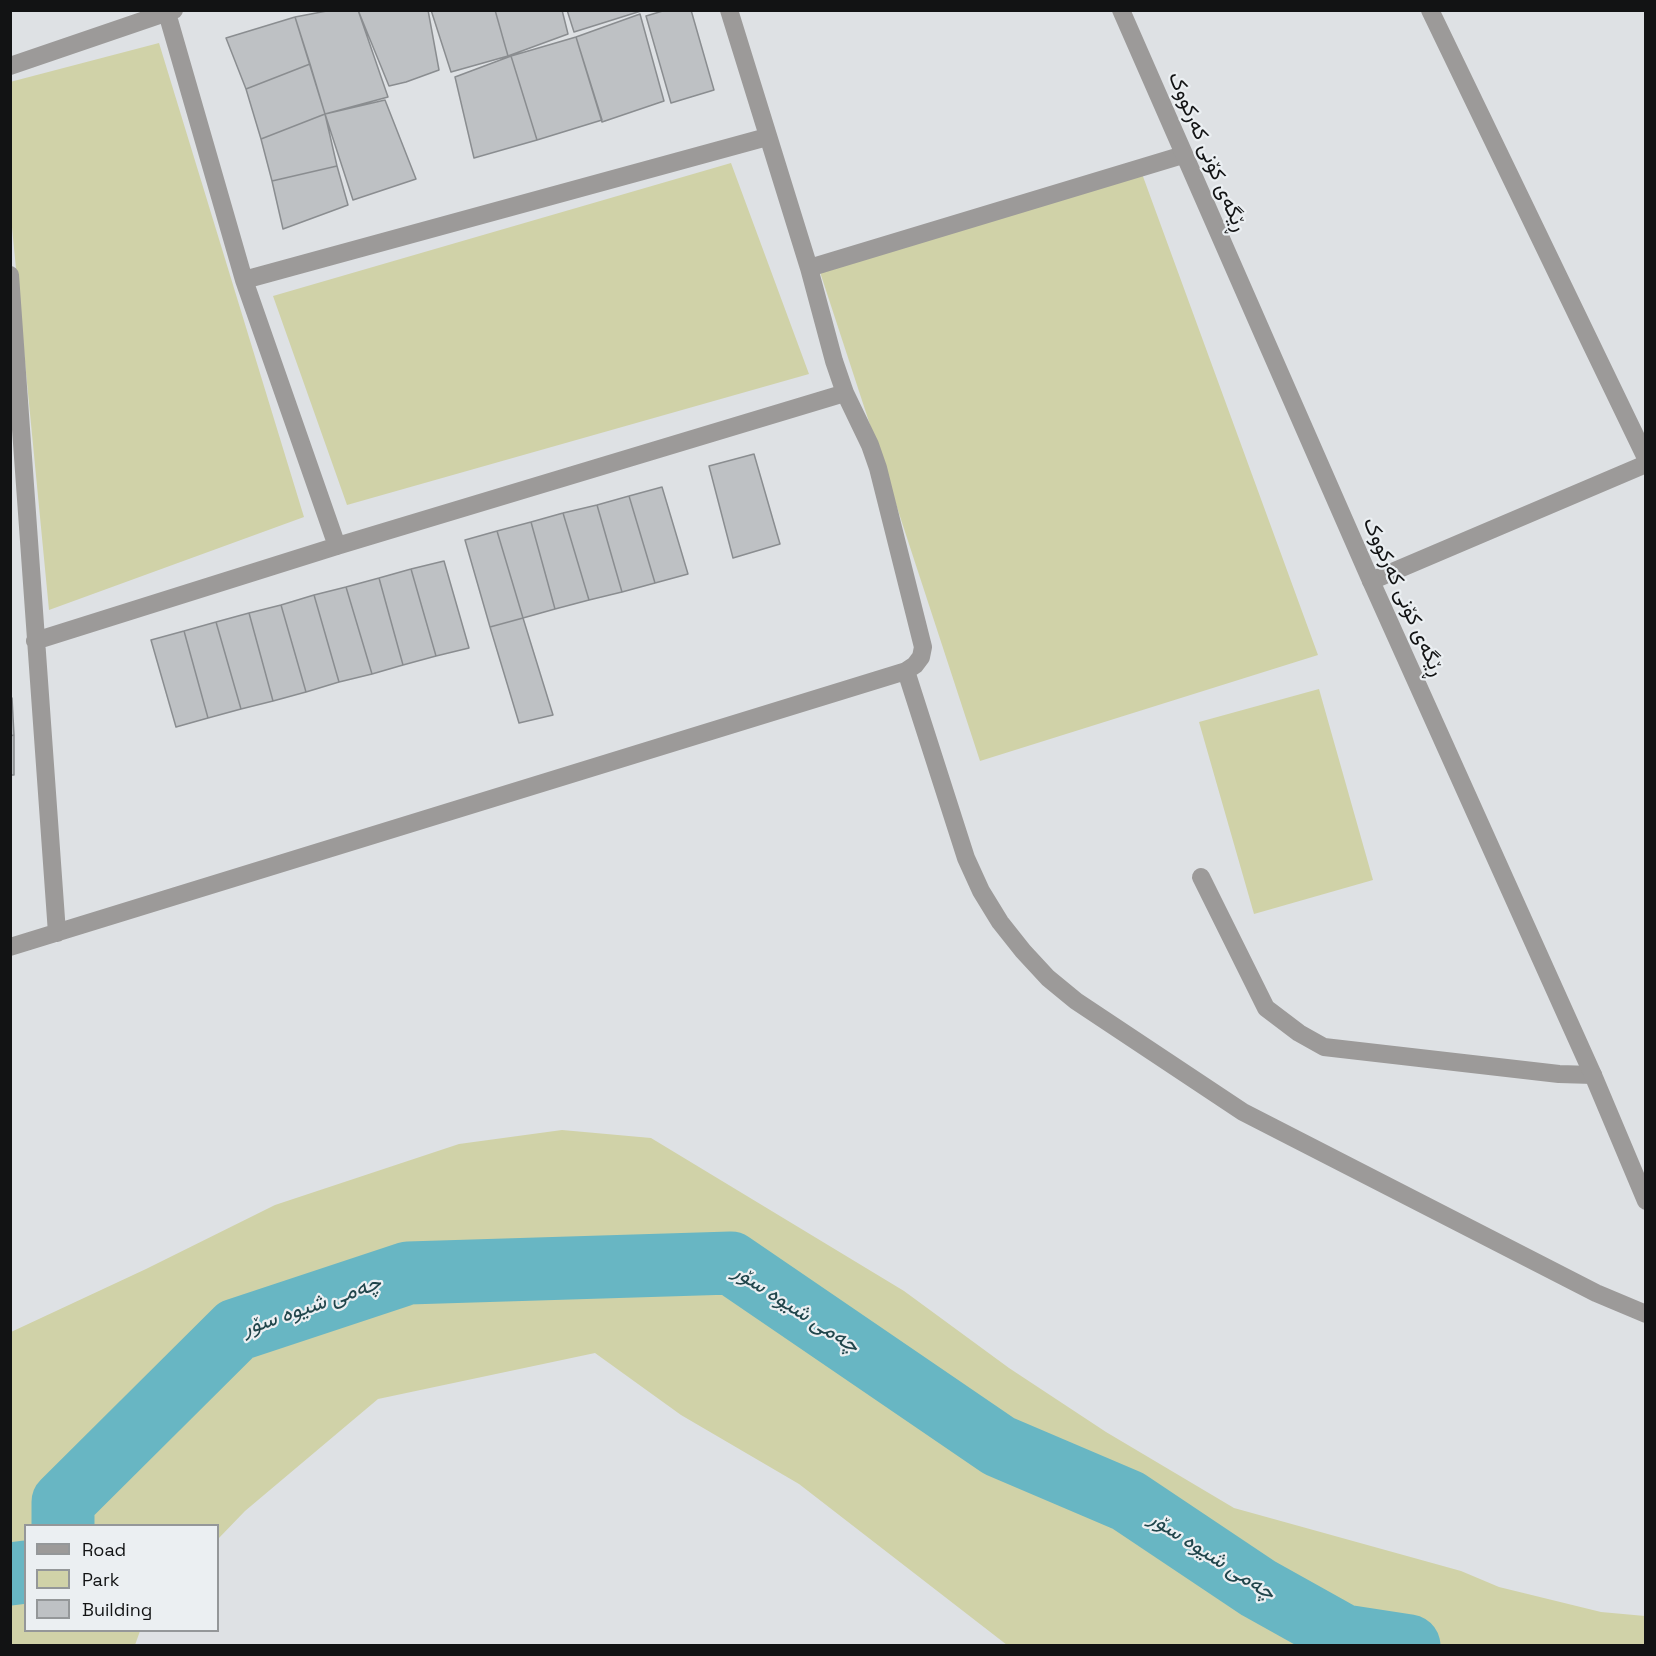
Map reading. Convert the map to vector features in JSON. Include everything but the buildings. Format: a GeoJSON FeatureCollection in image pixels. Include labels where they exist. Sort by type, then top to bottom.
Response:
{"type":"FeatureCollection","features":[{"type":"Feature","properties":{"kind":"street"},"geometry":{"type":"LineString","coordinates":[[10,948],[906,671],[915,665],[921,657],[923,647],[878,468],[870,445],[845,393],[834,361],[809,268],[729,10]]}},
{"type":"Feature","properties":{"kind":"street"},"geometry":{"type":"LineString","coordinates":[[1371,582],[1645,456],[1430,10]]}},
{"type":"Feature","properties":{"kind":"street","name":"ڕێگەی کۆنی کەرکووک"},"geometry":{"type":"LineString","coordinates":[[1124,11],[1183,155],[1371,582],[1593,1075],[1646,1201]]}},
{"type":"Feature","properties":{"kind":"street"},"geometry":{"type":"LineString","coordinates":[[10,66],[171,12],[244,280],[337,546]]}},
{"type":"Feature","properties":{"kind":"street"},"geometry":{"type":"LineString","coordinates":[[244,280],[767,137]]}},
{"type":"Feature","properties":{"kind":"street"},"geometry":{"type":"LineString","coordinates":[[809,268],[1183,155]]}},
{"type":"Feature","properties":{"kind":"street"},"geometry":{"type":"LineString","coordinates":[[10,274],[57,933]]}},
{"type":"Feature","properties":{"kind":"street"},"geometry":{"type":"LineString","coordinates":[[35,641],[337,546],[845,393]]}},
{"type":"Feature","properties":{"kind":"street"},"geometry":{"type":"LineString","coordinates":[[906,671],[970,866],[981,891],[1000,922],[1048,978],[1076,1001],[1243,1112],[1596,1293],[1646,1314]]}},
{"type":"Feature","properties":{"kind":"street"},"geometry":{"type":"LineString","coordinates":[[1201,877],[1266,1008],[1299,1033],[1324,1047],[1559,1074],[1593,1075]]}},
{"type":"Feature","properties":{"kind":"green space"},"geometry":{"type":"Polygon","coordinates":[[[159,43],[304,517],[49,610],[11,217],[10,82],[159,43]]]}},
{"type":"Feature","properties":{"kind":"green space"},"geometry":{"type":"Polygon","coordinates":[[[731,163],[809,374],[347,505],[273,296],[731,163]]]}},
{"type":"Feature","properties":{"kind":"green space"},"geometry":{"type":"Polygon","coordinates":[[[1141,171],[1318,655],[980,761],[819,269],[1141,171]]]}},
{"type":"Feature","properties":{"kind":"green space"},"geometry":{"type":"Polygon","coordinates":[[[1319,689],[1373,880],[1254,914],[1199,722],[1319,689]]]}},
{"type":"Feature","properties":{"kind":"green space"},"geometry":{"type":"Polygon","coordinates":[[[562,1130],[651,1138],[904,1291],[1009,1368],[1106,1432],[1234,1508],[1461,1571],[1499,1587],[1601,1612],[1645,1616],[1645,1645],[1007,1645],[799,1484],[681,1415],[595,1353],[378,1399],[245,1511],[219,1538],[219,1524],[24,1524],[24,1632],[140,1632],[135,1645],[11,1645],[11,1332],[275,1205],[459,1144],[562,1130]]]}},
{"type":"Feature","properties":{"kind":"waterway","name":"چەمی شیوە سۆر"},"geometry":{"type":"LineString","coordinates":[[63,1524],[63,1502],[236,1330],[408,1273],[731,1263],[999,1446],[1128,1501],[1258,1588],[1344,1636],[1409,1646]]}},
{"type":"Feature","properties":{"kind":"waterway","name":"چەمی شیوە سۆر"},"geometry":{"type":"LineString","coordinates":[[10,1574],[24,1572]]}}]}
